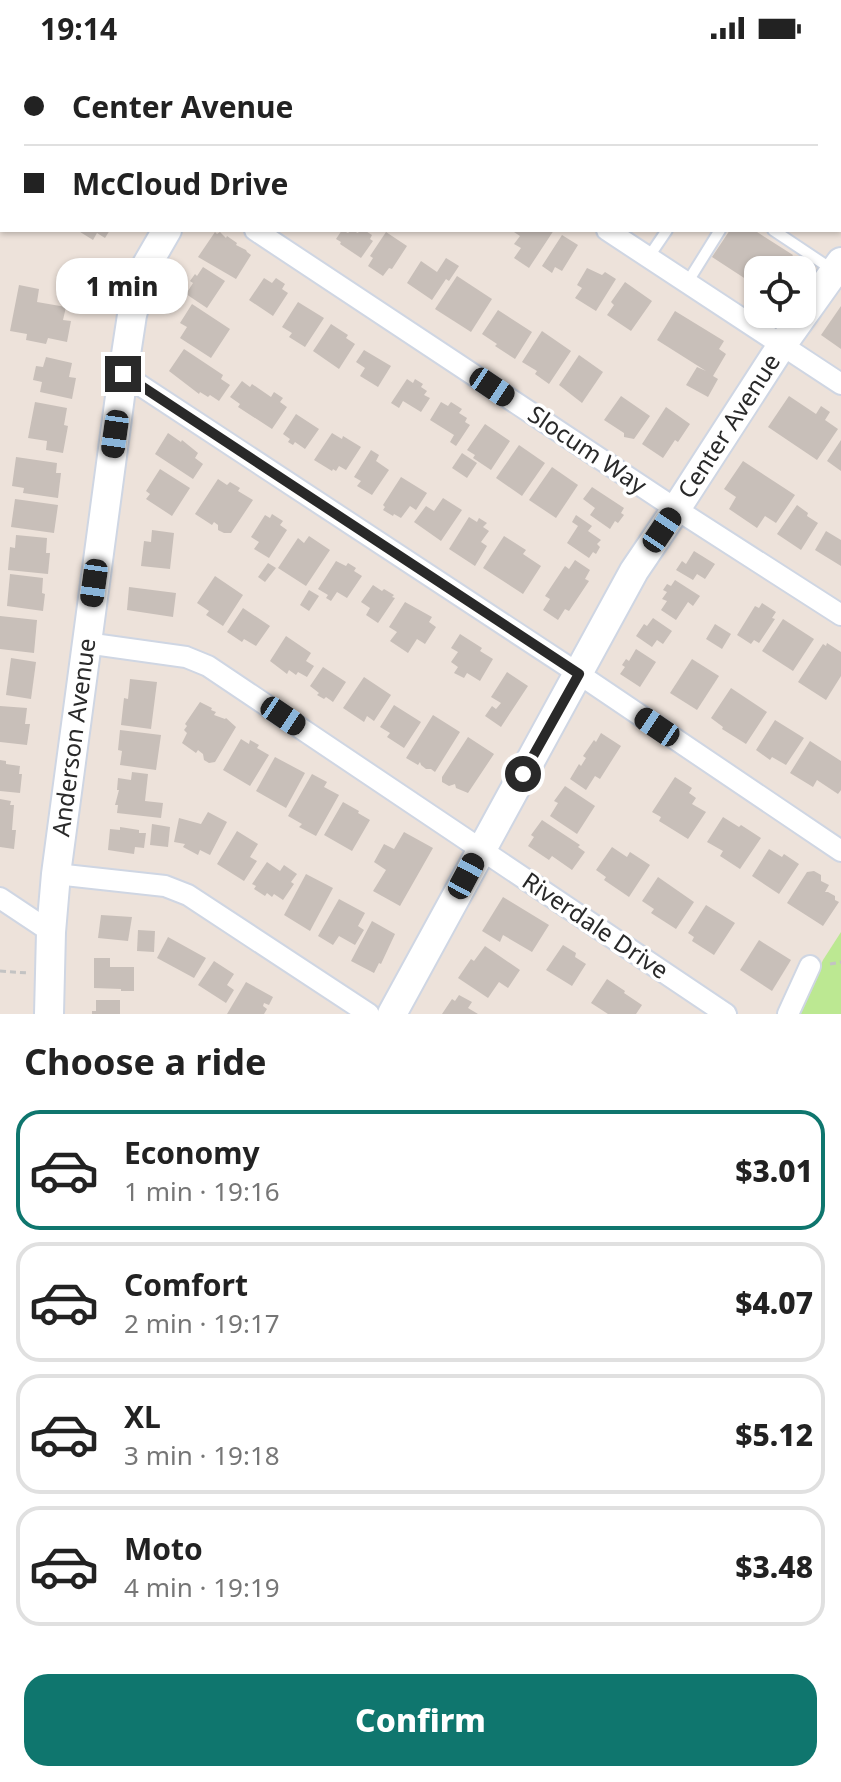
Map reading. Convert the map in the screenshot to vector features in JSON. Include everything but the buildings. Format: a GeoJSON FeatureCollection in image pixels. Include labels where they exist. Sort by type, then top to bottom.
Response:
{"type":"FeatureCollection","features":[{"type":"Feature","properties":{"kind":"main road","name":"Anderson Avenue"},"geometry":{"type":"LineString","coordinates":[[49,1014],[56,874],[123,374],[132,315],[145,268],[166,232]]}},
{"type":"Feature","properties":{"kind":"main road","name":"Center Avenue"},"geometry":{"type":"LineString","coordinates":[[392,1014],[634,571],[782,345],[838,266]]}},
{"type":"Feature","properties":{"kind":"street","name":"Slocum Way"},"geometry":{"type":"LineString","coordinates":[[258,232],[841,615]]}},
{"type":"Feature","properties":{"kind":"street"},"geometry":{"type":"LineString","coordinates":[[610,232],[841,384]]}},
{"type":"Feature","properties":{"kind":"street"},"geometry":{"type":"LineString","coordinates":[[123,374],[579,674],[841,851]]}},
{"type":"Feature","properties":{"kind":"street","name":"Riverdale Drive"},"geometry":{"type":"LineString","coordinates":[[86,643],[186,657],[208,666],[726,1014]]}},
{"type":"Feature","properties":{"kind":"street"},"geometry":{"type":"LineString","coordinates":[[56,874],[165,886],[188,895],[369,1014]]}},
{"type":"Feature","properties":{"kind":"street"},"geometry":{"type":"LineString","coordinates":[[0,898],[51,932]]}},
{"type":"Feature","properties":{"kind":"street"},"geometry":{"type":"LineString","coordinates":[[788,1014],[810,966]]}},
{"type":"Feature","properties":{"kind":"lane"},"geometry":{"type":"LineString","coordinates":[[648,258],[666,232]]}},
{"type":"Feature","properties":{"kind":"lane"},"geometry":{"type":"LineString","coordinates":[[687,283],[719,232]]}},
{"type":"Feature","properties":{"kind":"lane"},"geometry":{"type":"LineString","coordinates":[[777,232],[838,266]]}},
{"type":"Feature","properties":{"kind":"path"},"geometry":{"type":"LineString","coordinates":[[0,971],[50,975]]}},
{"type":"Feature","properties":{"kind":"green space"},"geometry":{"type":"Polygon","coordinates":[[[841,932],[841,1014],[798,1014],[823,960],[841,932]]]}},
{"type":"Feature","properties":{"kind":"route"},"geometry":{"type":"LineString","coordinates":[[123,374],[579,674],[523,774]]}}]}
